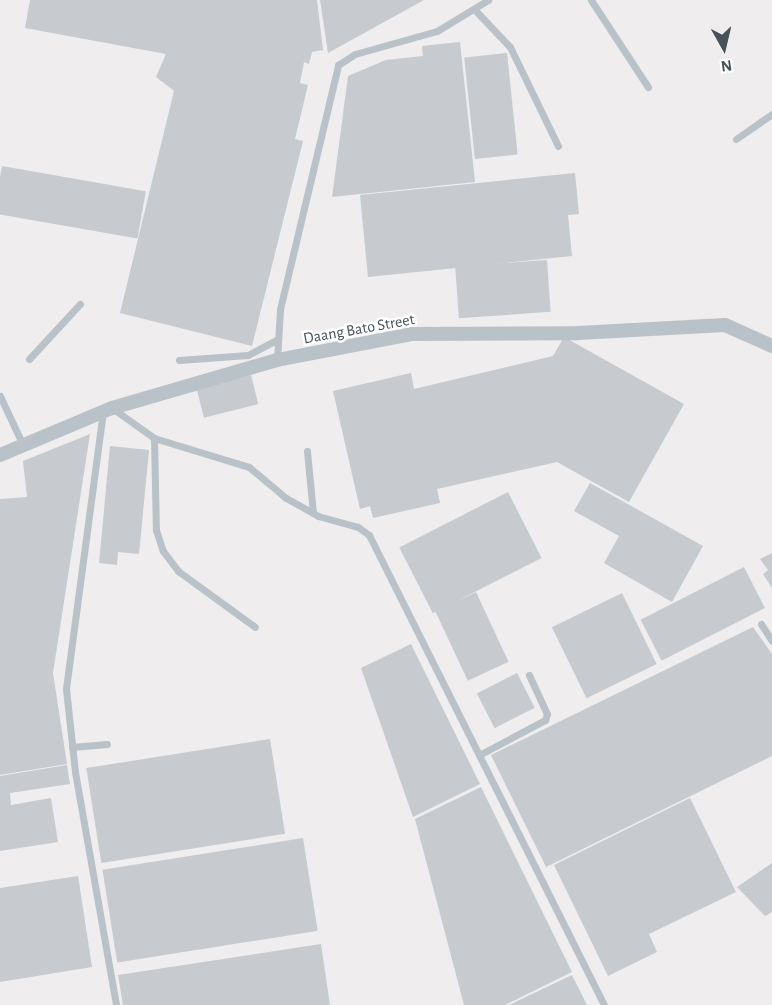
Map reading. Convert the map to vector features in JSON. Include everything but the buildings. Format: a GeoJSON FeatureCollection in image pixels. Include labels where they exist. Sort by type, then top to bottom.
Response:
{"type":"FeatureCollection","features":[{"type":"Feature","properties":{"kind":"street","name":"Daang Bato Street"},"geometry":{"type":"LineString","coordinates":[[0,455],[108,409],[277,360],[412,334],[578,333],[724,325],[772,346]]}},
{"type":"Feature","properties":{"kind":"lane"},"geometry":{"type":"LineString","coordinates":[[277,360],[280,309],[338,65],[355,54],[437,31],[488,0]]}},
{"type":"Feature","properties":{"kind":"lane"},"geometry":{"type":"LineString","coordinates":[[591,0],[648,87]]}},
{"type":"Feature","properties":{"kind":"lane"},"geometry":{"type":"LineString","coordinates":[[475,10],[510,47],[558,146]]}},
{"type":"Feature","properties":{"kind":"lane"},"geometry":{"type":"LineString","coordinates":[[736,139],[772,114]]}},
{"type":"Feature","properties":{"kind":"lane"},"geometry":{"type":"LineString","coordinates":[[28,359],[80,304]]}},
{"type":"Feature","properties":{"kind":"lane"},"geometry":{"type":"LineString","coordinates":[[179,360],[248,355],[278,339]]}},
{"type":"Feature","properties":{"kind":"lane"},"geometry":{"type":"LineString","coordinates":[[0,396],[23,445]]}},
{"type":"Feature","properties":{"kind":"lane"},"geometry":{"type":"LineString","coordinates":[[116,1005],[72,747],[66,689],[70,642],[108,409],[154,438],[249,466],[286,498],[313,513],[358,527],[369,535],[604,1005]]}},
{"type":"Feature","properties":{"kind":"lane"},"geometry":{"type":"LineString","coordinates":[[154,438],[156,530],[163,550],[178,571],[255,627]]}},
{"type":"Feature","properties":{"kind":"lane"},"geometry":{"type":"LineString","coordinates":[[307,451],[313,513]]}},
{"type":"Feature","properties":{"kind":"lane"},"geometry":{"type":"LineString","coordinates":[[760,624],[772,641]]}},
{"type":"Feature","properties":{"kind":"lane"},"geometry":{"type":"LineString","coordinates":[[479,755],[545,720],[547,714],[529,675]]}},
{"type":"Feature","properties":{"kind":"lane"},"geometry":{"type":"LineString","coordinates":[[72,747],[107,744]]}}]}
